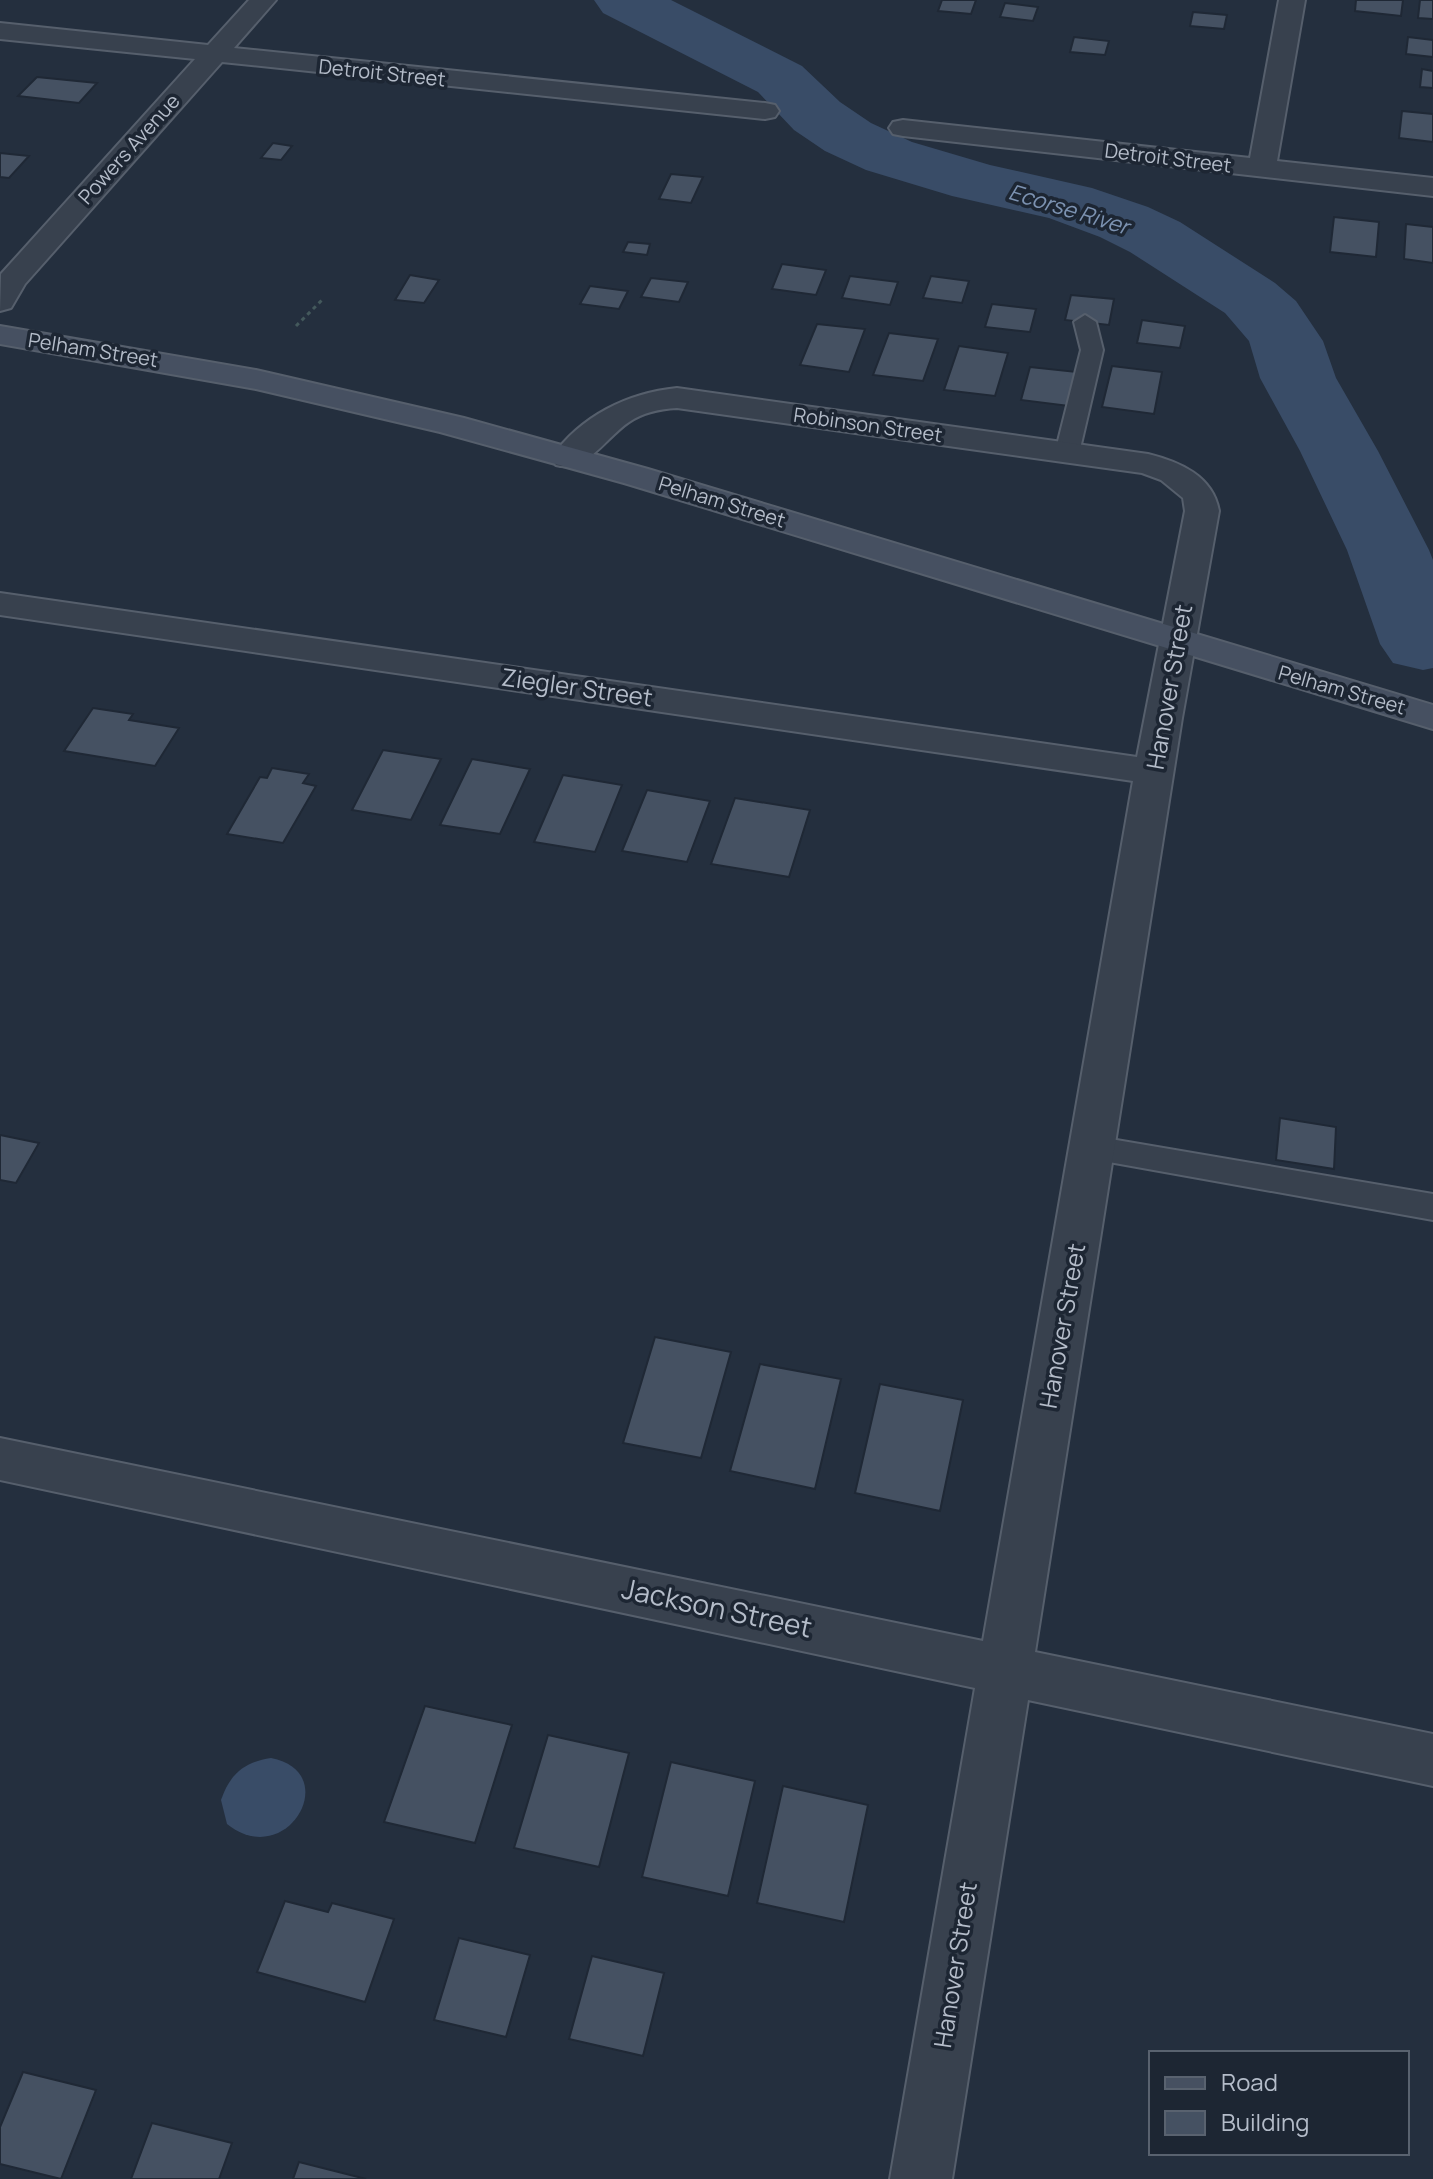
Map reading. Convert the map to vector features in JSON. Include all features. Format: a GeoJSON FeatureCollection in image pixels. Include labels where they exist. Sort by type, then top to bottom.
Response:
{"type":"FeatureCollection","features":[{"type":"Feature","properties":{"kind":"street","name":"Powers Avenue"},"geometry":{"type":"LineString","coordinates":[[0,302],[12,280],[263,0]]}},
{"type":"Feature","properties":{"kind":"street"},"geometry":{"type":"LineString","coordinates":[[1262,169],[1292,0]]}},
{"type":"Feature","properties":{"kind":"street","name":"Detroit Street"},"geometry":{"type":"LineString","coordinates":[[0,31],[179,49],[213,56],[765,111]]}},
{"type":"Feature","properties":{"kind":"street","name":"Detroit Street"},"geometry":{"type":"LineString","coordinates":[[903,128],[1433,187]]}},
{"type":"Feature","properties":{"kind":"street","name":"Pelham Street"},"geometry":{"type":"LineString","coordinates":[[0,335],[180,363],[344,398],[568,458],[1433,717]]}},
{"type":"Feature","properties":{"kind":"street","name":"Robinson Street"},"geometry":{"type":"LineString","coordinates":[[568,458],[623,409],[660,399],[677,398],[1148,464],[1183,479]]}},
{"type":"Feature","properties":{"kind":"street","name":"Hanover Street"},"geometry":{"type":"LineString","coordinates":[[921,2179],[1154,772],[1202,511],[1199,494],[1183,479]]}},
{"type":"Feature","properties":{"kind":"street","name":"Ziegler Street"},"geometry":{"type":"LineString","coordinates":[[0,604],[1154,772]]}},
{"type":"Feature","properties":{"kind":"street","name":"Jackson Street"},"geometry":{"type":"LineString","coordinates":[[0,1459],[1433,1760]]}},
{"type":"Feature","properties":{"kind":"lane"},"geometry":{"type":"LineString","coordinates":[[1067,453],[1092,350],[1085,322]]}},
{"type":"Feature","properties":{"kind":"lane"},"geometry":{"type":"LineString","coordinates":[[1093,1148],[1433,1207]]}},
{"type":"Feature","properties":{"kind":"path"},"geometry":{"type":"LineString","coordinates":[[296,326],[323,299]]}},
{"type":"Feature","properties":{"kind":"water"},"geometry":{"type":"Polygon","coordinates":[[[271,1758],[293,1767],[303,1781],[305,1798],[299,1814],[287,1828],[269,1836],[249,1836],[227,1824],[221,1800],[239,1771],[271,1758]]]}},
{"type":"Feature","properties":{"kind":"building"},"geometry":{"type":"Polygon","coordinates":[[[942,0],[976,0],[971,14],[938,11],[942,0]]]}},
{"type":"Feature","properties":{"kind":"building"},"geometry":{"type":"Polygon","coordinates":[[[1356,0],[1403,0],[1401,16],[1355,11],[1356,0]]]}},
{"type":"Feature","properties":{"kind":"building"},"geometry":{"type":"Polygon","coordinates":[[[1420,0],[1433,0],[1433,19],[1418,18],[1420,0]]]}},
{"type":"Feature","properties":{"kind":"building"},"geometry":{"type":"Polygon","coordinates":[[[1005,3],[1038,7],[1033,21],[1000,17],[1005,3]]]}},
{"type":"Feature","properties":{"kind":"building"},"geometry":{"type":"Polygon","coordinates":[[[1193,12],[1227,15],[1224,29],[1190,26],[1193,12]]]}},
{"type":"Feature","properties":{"kind":"building"},"geometry":{"type":"Polygon","coordinates":[[[1074,37],[1109,41],[1105,55],[1070,52],[1074,37]]]}},
{"type":"Feature","properties":{"kind":"building"},"geometry":{"type":"Polygon","coordinates":[[[1408,37],[1433,40],[1433,57],[1406,54],[1408,37]]]}},
{"type":"Feature","properties":{"kind":"building"},"geometry":{"type":"Polygon","coordinates":[[[1422,69],[1433,71],[1433,88],[1420,87],[1422,69]]]}},
{"type":"Feature","properties":{"kind":"building"},"geometry":{"type":"Polygon","coordinates":[[[37,77],[97,83],[79,103],[18,96],[37,77]]]}},
{"type":"Feature","properties":{"kind":"building"},"geometry":{"type":"Polygon","coordinates":[[[1402,111],[1433,114],[1433,142],[1399,138],[1402,111]]]}},
{"type":"Feature","properties":{"kind":"building"},"geometry":{"type":"Polygon","coordinates":[[[273,143],[292,146],[281,160],[261,158],[273,143]]]}},
{"type":"Feature","properties":{"kind":"building"},"geometry":{"type":"Polygon","coordinates":[[[0,153],[29,156],[9,178],[0,177],[0,153]]]}},
{"type":"Feature","properties":{"kind":"building"},"geometry":{"type":"Polygon","coordinates":[[[671,174],[703,177],[691,203],[659,199],[671,174]]]}},
{"type":"Feature","properties":{"kind":"building"},"geometry":{"type":"Polygon","coordinates":[[[1334,217],[1379,222],[1376,257],[1330,252],[1334,217]]]}},
{"type":"Feature","properties":{"kind":"building"},"geometry":{"type":"Polygon","coordinates":[[[1406,224],[1433,227],[1433,263],[1404,259],[1406,224]]]}},
{"type":"Feature","properties":{"kind":"building"},"geometry":{"type":"Polygon","coordinates":[[[628,242],[650,244],[647,255],[623,252],[628,242]]]}},
{"type":"Feature","properties":{"kind":"building"},"geometry":{"type":"Polygon","coordinates":[[[782,264],[826,270],[816,295],[772,289],[782,264]]]}},
{"type":"Feature","properties":{"kind":"building"},"geometry":{"type":"Polygon","coordinates":[[[410,275],[439,280],[424,303],[395,300],[410,275]]]}},
{"type":"Feature","properties":{"kind":"building"},"geometry":{"type":"Polygon","coordinates":[[[850,276],[898,282],[890,305],[842,298],[850,276]]]}},
{"type":"Feature","properties":{"kind":"building"},"geometry":{"type":"Polygon","coordinates":[[[931,276],[969,281],[962,303],[923,298],[931,276]]]}},
{"type":"Feature","properties":{"kind":"building"},"geometry":{"type":"Polygon","coordinates":[[[651,278],[688,282],[679,302],[641,297],[651,278]]]}},
{"type":"Feature","properties":{"kind":"building"},"geometry":{"type":"Polygon","coordinates":[[[590,286],[628,291],[619,309],[580,304],[590,286]]]}},
{"type":"Feature","properties":{"kind":"building"},"geometry":{"type":"Polygon","coordinates":[[[1071,295],[1114,299],[1109,325],[1065,320],[1071,295]]]}},
{"type":"Feature","properties":{"kind":"building"},"geometry":{"type":"Polygon","coordinates":[[[992,304],[1036,309],[1030,332],[985,327],[992,304]]]}},
{"type":"Feature","properties":{"kind":"building"},"geometry":{"type":"Polygon","coordinates":[[[1142,320],[1185,326],[1180,348],[1137,343],[1142,320]]]}},
{"type":"Feature","properties":{"kind":"building"},"geometry":{"type":"Polygon","coordinates":[[[817,324],[865,329],[849,372],[800,365],[817,324]]]}},
{"type":"Feature","properties":{"kind":"building"},"geometry":{"type":"Polygon","coordinates":[[[889,333],[938,339],[923,381],[873,375],[889,333]]]}},
{"type":"Feature","properties":{"kind":"building"},"geometry":{"type":"Polygon","coordinates":[[[959,346],[1008,353],[995,396],[944,390],[959,346]]]}},
{"type":"Feature","properties":{"kind":"building"},"geometry":{"type":"Polygon","coordinates":[[[1112,366],[1162,372],[1154,414],[1102,407],[1112,366]]]}},
{"type":"Feature","properties":{"kind":"building"},"geometry":{"type":"Polygon","coordinates":[[[1030,367],[1077,372],[1069,406],[1021,400],[1030,367]]]}},
{"type":"Feature","properties":{"kind":"building"},"geometry":{"type":"Polygon","coordinates":[[[93,708],[133,714],[129,720],[179,728],[155,766],[64,751],[93,708]]]}},
{"type":"Feature","properties":{"kind":"building"},"geometry":{"type":"Polygon","coordinates":[[[383,750],[441,759],[411,820],[352,810],[383,750]]]}},
{"type":"Feature","properties":{"kind":"building"},"geometry":{"type":"Polygon","coordinates":[[[472,759],[530,769],[500,834],[440,825],[472,759]]]}},
{"type":"Feature","properties":{"kind":"building"},"geometry":{"type":"Polygon","coordinates":[[[272,768],[309,774],[303,783],[316,786],[283,843],[227,834],[260,777],[267,778],[272,768]]]}},
{"type":"Feature","properties":{"kind":"building"},"geometry":{"type":"Polygon","coordinates":[[[563,775],[622,785],[595,852],[534,842],[563,775]]]}},
{"type":"Feature","properties":{"kind":"building"},"geometry":{"type":"Polygon","coordinates":[[[647,790],[710,801],[687,862],[622,851],[647,790]]]}},
{"type":"Feature","properties":{"kind":"building"},"geometry":{"type":"Polygon","coordinates":[[[735,798],[810,810],[789,877],[711,864],[735,798]]]}},
{"type":"Feature","properties":{"kind":"building"},"geometry":{"type":"Polygon","coordinates":[[[1280,1118],[1336,1127],[1334,1169],[1276,1160],[1280,1118]]]}},
{"type":"Feature","properties":{"kind":"building"},"geometry":{"type":"Polygon","coordinates":[[[0,1135],[39,1143],[16,1183],[0,1180],[0,1135]]]}},
{"type":"Feature","properties":{"kind":"building"},"geometry":{"type":"Polygon","coordinates":[[[655,1337],[731,1352],[701,1458],[623,1443],[655,1337]]]}},
{"type":"Feature","properties":{"kind":"building"},"geometry":{"type":"Polygon","coordinates":[[[760,1364],[841,1379],[815,1489],[730,1471],[760,1364]]]}},
{"type":"Feature","properties":{"kind":"building"},"geometry":{"type":"Polygon","coordinates":[[[880,1384],[963,1400],[940,1511],[855,1493],[880,1384]]]}},
{"type":"Feature","properties":{"kind":"building"},"geometry":{"type":"Polygon","coordinates":[[[425,1706],[512,1725],[475,1843],[384,1822],[425,1706]]]}},
{"type":"Feature","properties":{"kind":"building"},"geometry":{"type":"Polygon","coordinates":[[[548,1735],[629,1753],[599,1867],[514,1848],[548,1735]]]}},
{"type":"Feature","properties":{"kind":"building"},"geometry":{"type":"Polygon","coordinates":[[[671,1762],[755,1781],[728,1896],[642,1877],[671,1762]]]}},
{"type":"Feature","properties":{"kind":"building"},"geometry":{"type":"Polygon","coordinates":[[[783,1786],[868,1805],[844,1922],[757,1903],[783,1786]]]}},
{"type":"Feature","properties":{"kind":"building"},"geometry":{"type":"Polygon","coordinates":[[[285,1901],[328,1912],[332,1903],[394,1919],[365,2002],[257,1972],[285,1901]]]}},
{"type":"Feature","properties":{"kind":"building"},"geometry":{"type":"Polygon","coordinates":[[[459,1938],[530,1955],[506,2037],[434,2020],[459,1938]]]}},
{"type":"Feature","properties":{"kind":"building"},"geometry":{"type":"Polygon","coordinates":[[[592,1956],[664,1973],[643,2056],[569,2039],[592,1956]]]}},
{"type":"Feature","properties":{"kind":"building"},"geometry":{"type":"Polygon","coordinates":[[[23,2072],[96,2090],[61,2179],[0,2164],[0,2127],[23,2072]]]}},
{"type":"Feature","properties":{"kind":"building"},"geometry":{"type":"Polygon","coordinates":[[[152,2123],[232,2143],[219,2179],[131,2179],[152,2123]]]}},
{"type":"Feature","properties":{"kind":"building"},"geometry":{"type":"Polygon","coordinates":[[[299,2162],[366,2179],[293,2179],[299,2162]]]}},
{"type":"Feature","properties":{"kind":"waterway","name":"Ecorse River"},"geometry":{"type":"LineString","coordinates":[[624,0],[780,79],[817,116],[848,137],[889,156],[976,182],[1068,202],[1124,222],[1155,237],[1250,298],[1270,316],[1286,341],[1298,378],[1339,451],[1388,550],[1423,644]]}}]}
